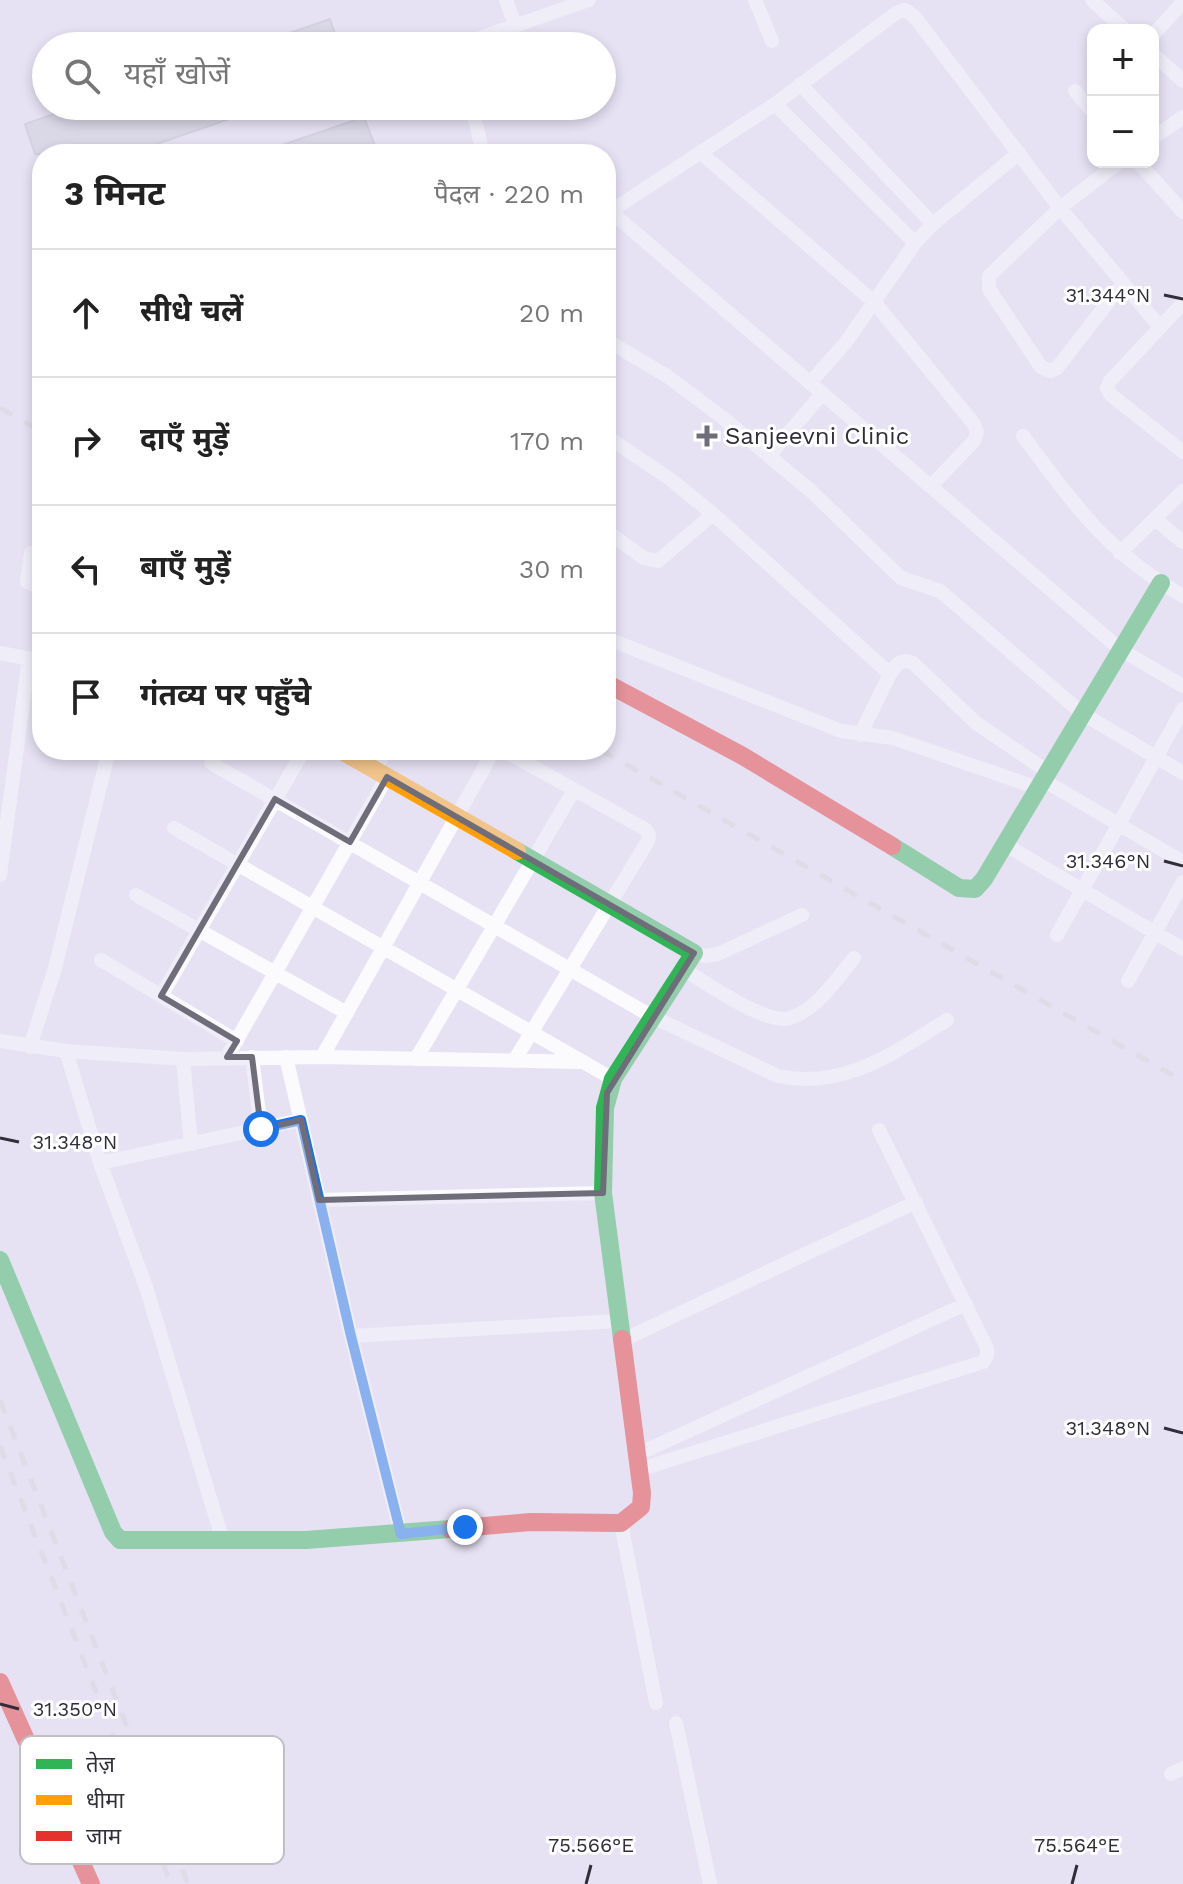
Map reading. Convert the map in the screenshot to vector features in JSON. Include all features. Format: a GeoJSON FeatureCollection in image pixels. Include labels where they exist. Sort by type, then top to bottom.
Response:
{"type":"FeatureCollection","features":[{"type":"Feature","properties":{"kind":"street"},"geometry":{"type":"LineString","coordinates":[[506,0],[515,25]]}},
{"type":"Feature","properties":{"kind":"street"},"geometry":{"type":"LineString","coordinates":[[496,32],[589,0]]}},
{"type":"Feature","properties":{"kind":"street"},"geometry":{"type":"LineString","coordinates":[[755,0],[772,41]]}},
{"type":"Feature","properties":{"kind":"street"},"geometry":{"type":"LineString","coordinates":[[1092,0],[1118,24]]}},
{"type":"Feature","properties":{"kind":"street"},"geometry":{"type":"LineString","coordinates":[[1159,28],[1183,2]]}},
{"type":"Feature","properties":{"kind":"street"},"geometry":{"type":"LineString","coordinates":[[616,207],[775,104],[896,13],[905,10],[914,16],[1060,208],[1160,327]]}},
{"type":"Feature","properties":{"kind":"street"},"geometry":{"type":"LineString","coordinates":[[1159,59],[1183,81]]}},
{"type":"Feature","properties":{"kind":"street"},"geometry":{"type":"LineString","coordinates":[[800,84],[933,224]]}},
{"type":"Feature","properties":{"kind":"street"},"geometry":{"type":"LineString","coordinates":[[1075,91],[1087,105]]}},
{"type":"Feature","properties":{"kind":"street"},"geometry":{"type":"LineString","coordinates":[[775,104],[915,243]]}},
{"type":"Feature","properties":{"kind":"street"},"geometry":{"type":"LineString","coordinates":[[1159,134],[1183,117]]}},
{"type":"Feature","properties":{"kind":"street"},"geometry":{"type":"LineString","coordinates":[[475,120],[481,144]]}},
{"type":"Feature","properties":{"kind":"street"},"geometry":{"type":"LineString","coordinates":[[701,153],[874,302],[974,424],[977,432],[974,441],[931,486]]}},
{"type":"Feature","properties":{"kind":"street"},"geometry":{"type":"LineString","coordinates":[[810,383],[846,342],[915,243],[933,224],[1019,153]]}},
{"type":"Feature","properties":{"kind":"street"},"geometry":{"type":"LineString","coordinates":[[1111,168],[1060,208],[989,276],[987,282],[1041,367],[1050,371],[1057,368],[1123,283]]}},
{"type":"Feature","properties":{"kind":"street"},"geometry":{"type":"LineString","coordinates":[[1143,168],[1183,212]]}},
{"type":"Feature","properties":{"kind":"street"},"geometry":{"type":"LineString","coordinates":[[616,219],[1121,650],[1183,686]]}},
{"type":"Feature","properties":{"kind":"street"},"geometry":{"type":"LineString","coordinates":[[1181,310],[1160,327],[1107,388],[1111,395],[1183,452]]}},
{"type":"Feature","properties":{"kind":"street"},"geometry":{"type":"LineString","coordinates":[[616,346],[667,376],[723,418],[811,491],[901,578],[940,591],[1083,714],[1183,773]]}},
{"type":"Feature","properties":{"kind":"street"},"geometry":{"type":"LineString","coordinates":[[769,456],[822,394]]}},
{"type":"Feature","properties":{"kind":"street"},"geometry":{"type":"LineString","coordinates":[[1023,436],[1079,509],[1120,553],[1183,596]]}},
{"type":"Feature","properties":{"kind":"street"},"geometry":{"type":"LineString","coordinates":[[616,443],[670,479],[713,514],[890,674]]}},
{"type":"Feature","properties":{"kind":"street"},"geometry":{"type":"LineString","coordinates":[[1120,553],[1183,491]]}},
{"type":"Feature","properties":{"kind":"street"},"geometry":{"type":"LineString","coordinates":[[616,538],[644,558],[658,561],[713,514]]}},
{"type":"Feature","properties":{"kind":"street"},"geometry":{"type":"LineString","coordinates":[[1155,519],[1183,542]]}},
{"type":"Feature","properties":{"kind":"street"},"geometry":{"type":"LineString","coordinates":[[31,553],[27,582],[32,584]]}},
{"type":"Feature","properties":{"kind":"street"},"geometry":{"type":"LineString","coordinates":[[616,688],[658,708],[781,778],[959,888],[975,889],[1161,583]]}},
{"type":"Feature","properties":{"kind":"street"},"geometry":{"type":"LineString","coordinates":[[616,642],[841,731],[893,738],[1043,780]]}},
{"type":"Feature","properties":{"kind":"street"},"geometry":{"type":"LineString","coordinates":[[0,653],[32,659]]}},
{"type":"Feature","properties":{"kind":"street"},"geometry":{"type":"LineString","coordinates":[[860,735],[898,663],[905,660],[913,663],[976,723],[1043,780],[1183,862]]}},
{"type":"Feature","properties":{"kind":"street"},"geometry":{"type":"LineString","coordinates":[[0,875],[3,828],[32,680]]}},
{"type":"Feature","properties":{"kind":"street"},"geometry":{"type":"LineString","coordinates":[[1057,935],[1183,709]]}},
{"type":"Feature","properties":{"kind":"street"},"geometry":{"type":"LineString","coordinates":[[30,1047],[55,968],[107,760]]}},
{"type":"Feature","properties":{"kind":"street"},"geometry":{"type":"LineString","coordinates":[[161,996],[298,760]]}},
{"type":"Feature","properties":{"kind":"street"},"geometry":{"type":"LineString","coordinates":[[358,760],[694,953],[705,956],[718,954],[802,915]]}},
{"type":"Feature","properties":{"kind":"street"},"geometry":{"type":"LineString","coordinates":[[227,1057],[350,842],[384,760]]}},
{"type":"Feature","properties":{"kind":"street"},"geometry":{"type":"LineString","coordinates":[[322,1057],[488,760]]}},
{"type":"Feature","properties":{"kind":"street"},"geometry":{"type":"LineString","coordinates":[[514,1061],[649,835],[645,829],[521,760]]}},
{"type":"Feature","properties":{"kind":"street"},"geometry":{"type":"LineString","coordinates":[[211,763],[653,1017],[778,1076],[820,1080],[852,1072],[888,1056],[947,1020]]}},
{"type":"Feature","properties":{"kind":"street"},"geometry":{"type":"LineString","coordinates":[[416,1059],[574,790]]}},
{"type":"Feature","properties":{"kind":"street"},"geometry":{"type":"LineString","coordinates":[[174,828],[613,1079]]}},
{"type":"Feature","properties":{"kind":"street"},"geometry":{"type":"LineString","coordinates":[[1004,844],[1183,949]]}},
{"type":"Feature","properties":{"kind":"street"},"geometry":{"type":"LineString","coordinates":[[1128,981],[1183,882]]}},
{"type":"Feature","properties":{"kind":"street"},"geometry":{"type":"LineString","coordinates":[[136,895],[347,1013]]}},
{"type":"Feature","properties":{"kind":"street"},"geometry":{"type":"LineString","coordinates":[[0,1260],[113,1532],[120,1540],[223,1541],[401,1534],[530,1522],[621,1523],[641,1507],[642,1493],[603,1193],[605,1108],[613,1079],[694,953]]}},
{"type":"Feature","properties":{"kind":"street"},"geometry":{"type":"LineString","coordinates":[[683,969],[763,1015],[780,1021],[807,1009],[854,958]]}},
{"type":"Feature","properties":{"kind":"street"},"geometry":{"type":"LineString","coordinates":[[101,960],[237,1041]]}},
{"type":"Feature","properties":{"kind":"street"},"geometry":{"type":"LineString","coordinates":[[0,1041],[66,1051],[183,1059],[322,1057],[583,1062]]}},
{"type":"Feature","properties":{"kind":"street"},"geometry":{"type":"LineString","coordinates":[[66,1051],[100,1163],[146,1287],[223,1541]]}},
{"type":"Feature","properties":{"kind":"street"},"geometry":{"type":"LineString","coordinates":[[252,1057],[261,1129]]}},
{"type":"Feature","properties":{"kind":"street"},"geometry":{"type":"LineString","coordinates":[[286,1057],[401,1534]]}},
{"type":"Feature","properties":{"kind":"street"},"geometry":{"type":"LineString","coordinates":[[183,1059],[191,1144]]}},
{"type":"Feature","properties":{"kind":"street"},"geometry":{"type":"LineString","coordinates":[[100,1163],[301,1120]]}},
{"type":"Feature","properties":{"kind":"street"},"geometry":{"type":"LineString","coordinates":[[637,1462],[983,1362],[987,1348],[879,1130]]}},
{"type":"Feature","properties":{"kind":"street"},"geometry":{"type":"LineString","coordinates":[[319,1200],[603,1193]]}},
{"type":"Feature","properties":{"kind":"street"},"geometry":{"type":"LineString","coordinates":[[621,1341],[916,1202]]}},
{"type":"Feature","properties":{"kind":"street"},"geometry":{"type":"LineString","coordinates":[[637,1462],[966,1304]]}},
{"type":"Feature","properties":{"kind":"street"},"geometry":{"type":"LineString","coordinates":[[351,1336],[619,1321]]}},
{"type":"Feature","properties":{"kind":"street"},"geometry":{"type":"LineString","coordinates":[[621,1523],[656,1703]]}},
{"type":"Feature","properties":{"kind":"street"},"geometry":{"type":"LineString","coordinates":[[0,1682],[24,1736]]}},
{"type":"Feature","properties":{"kind":"street"},"geometry":{"type":"LineString","coordinates":[[676,1723],[710,1884]]}},
{"type":"Feature","properties":{"kind":"street"},"geometry":{"type":"LineString","coordinates":[[82,1864],[91,1884]]}},
{"type":"Feature","properties":{"kind":"highlighted area"},"geometry":{"type":"Polygon","coordinates":[[[387,777],[694,953],[607,1093],[603,1193],[319,1200],[301,1120],[261,1129],[252,1057],[227,1057],[237,1041],[161,996],[275,799],[350,842],[387,777]]]}},
{"type":"Feature","properties":{"kind":"building"},"geometry":{"type":"Polygon","coordinates":[[[330,19],[334,32],[293,32],[330,19]]]}},
{"type":"Feature","properties":{"kind":"building"},"geometry":{"type":"Polygon","coordinates":[[[37,120],[226,120],[157,144],[32,145],[25,124],[37,120]]]}},
{"type":"Feature","properties":{"kind":"building"},"geometry":{"type":"Polygon","coordinates":[[[355,120],[365,120],[374,144],[285,144],[355,120]]]}},
{"type":"Feature","properties":{"kind":"railway"},"geometry":{"type":"LineString","coordinates":[[0,408],[32,426]]}},
{"type":"Feature","properties":{"kind":"railway"},"geometry":{"type":"LineString","coordinates":[[616,759],[1183,1081]]}},
{"type":"Feature","properties":{"kind":"railway"},"geometry":{"type":"LineString","coordinates":[[0,1400],[131,1736]]}},
{"type":"Feature","properties":{"kind":"railway"},"geometry":{"type":"LineString","coordinates":[[0,1446],[113,1736]]}},
{"type":"Feature","properties":{"kind":"railway"},"geometry":{"type":"LineString","coordinates":[[163,1864],[171,1884]]}},
{"type":"Feature","properties":{"kind":"railway"},"geometry":{"type":"LineString","coordinates":[[180,1864],[188,1884]]}},
{"type":"Feature","properties":{"kind":"traffic: fast"},"geometry":{"type":"LineString","coordinates":[[892,846],[959,888],[975,889],[984,879],[1161,583]]}},
{"type":"Feature","properties":{"kind":"traffic: fast"},"geometry":{"type":"LineString","coordinates":[[517,851],[694,953],[613,1079],[605,1108],[603,1193],[622,1339]]}},
{"type":"Feature","properties":{"kind":"traffic: fast"},"geometry":{"type":"LineString","coordinates":[[0,1260],[113,1532],[120,1540],[306,1540],[450,1529]]}},
{"type":"Feature","properties":{"kind":"traffic: slow"},"geometry":{"type":"LineString","coordinates":[[358,760],[517,851]]}},
{"type":"Feature","properties":{"kind":"traffic: jam"},"geometry":{"type":"LineString","coordinates":[[616,688],[741,755],[892,846]]}},
{"type":"Feature","properties":{"kind":"traffic: jam"},"geometry":{"type":"LineString","coordinates":[[450,1529],[530,1522],[621,1523],[641,1507],[642,1493],[622,1339]]}},
{"type":"Feature","properties":{"kind":"traffic: jam"},"geometry":{"type":"LineString","coordinates":[[0,1682],[24,1736]]}},
{"type":"Feature","properties":{"kind":"traffic: jam"},"geometry":{"type":"LineString","coordinates":[[82,1864],[91,1884]]}},
{"type":"Feature","properties":{"kind":"place","name":"Sanjeevni Clinic"},"geometry":{"type":"Point","coordinates":[707,436]}},
{"type":"Feature","properties":{"kind":"route"},"geometry":{"type":"LineString","coordinates":[[261,1129],[301,1120],[401,1534],[465,1527]]}}]}
